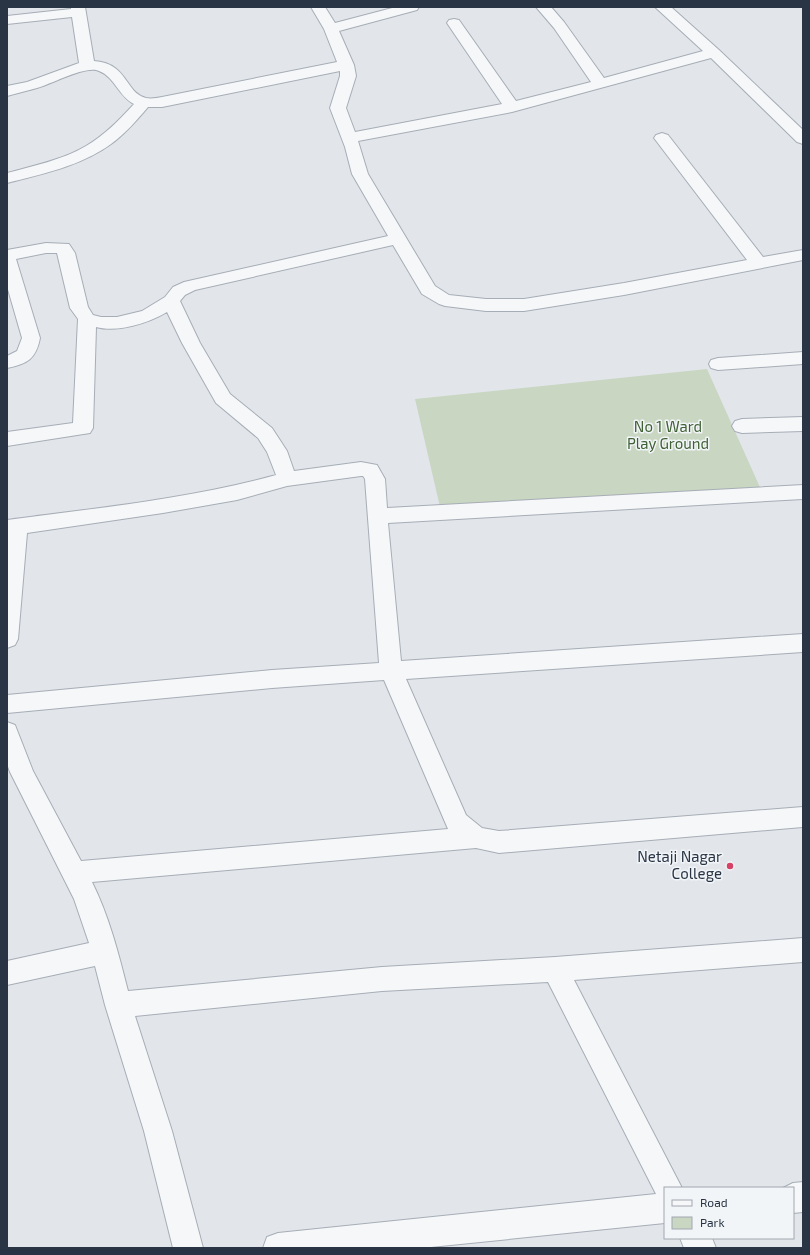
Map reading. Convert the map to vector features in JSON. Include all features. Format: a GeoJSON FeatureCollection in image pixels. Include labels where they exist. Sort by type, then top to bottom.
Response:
{"type":"FeatureCollection","features":[{"type":"Feature","properties":{"kind":"street"},"geometry":{"type":"LineString","coordinates":[[319,7],[331,29],[346,65],[348,76],[338,108],[360,174],[428,290],[446,300],[486,305],[524,305],[624,289],[803,255]]}},
{"type":"Feature","properties":{"kind":"street"},"geometry":{"type":"LineString","coordinates":[[331,29],[412,7]]}},
{"type":"Feature","properties":{"kind":"street"},"geometry":{"type":"LineString","coordinates":[[543,7],[559,25],[600,84]]}},
{"type":"Feature","properties":{"kind":"street"},"geometry":{"type":"LineString","coordinates":[[662,7],[714,53],[803,140]]}},
{"type":"Feature","properties":{"kind":"street"},"geometry":{"type":"LineString","coordinates":[[7,20],[78,9],[86,65]]}},
{"type":"Feature","properties":{"kind":"street"},"geometry":{"type":"LineString","coordinates":[[454,23],[512,107]]}},
{"type":"Feature","properties":{"kind":"street"},"geometry":{"type":"LineString","coordinates":[[348,138],[512,107],[714,53]]}},
{"type":"Feature","properties":{"kind":"street"},"geometry":{"type":"LineString","coordinates":[[7,91],[32,85],[86,65],[102,66],[113,73],[132,97],[144,103],[162,102],[346,65]]}},
{"type":"Feature","properties":{"kind":"street"},"geometry":{"type":"LineString","coordinates":[[7,178],[66,161],[98,146],[121,128],[144,103]]}},
{"type":"Feature","properties":{"kind":"street"},"geometry":{"type":"LineString","coordinates":[[662,138],[759,264]]}},
{"type":"Feature","properties":{"kind":"street"},"geometry":{"type":"LineString","coordinates":[[7,362],[17,360],[28,351],[31,338],[7,255],[46,248],[63,248],[66,253],[79,308],[87,318],[101,323],[117,323],[148,316],[171,301],[179,291],[190,286],[397,239]]}},
{"type":"Feature","properties":{"kind":"street"},"geometry":{"type":"LineString","coordinates":[[171,301],[191,344],[223,398],[265,433],[277,451],[287,479]]}},
{"type":"Feature","properties":{"kind":"street"},"geometry":{"type":"LineString","coordinates":[[7,439],[83,428],[87,318]]}},
{"type":"Feature","properties":{"kind":"street"},"geometry":{"type":"LineString","coordinates":[[718,364],[803,358]]}},
{"type":"Feature","properties":{"kind":"street"},"geometry":{"type":"LineString","coordinates":[[742,426],[803,424]]}},
{"type":"Feature","properties":{"kind":"street"},"geometry":{"type":"LineString","coordinates":[[7,639],[12,527],[163,506],[237,493],[287,479],[361,469],[370,470],[375,479],[391,671],[457,822],[476,837]]}},
{"type":"Feature","properties":{"kind":"street"},"geometry":{"type":"LineString","coordinates":[[377,516],[803,492]]}},
{"type":"Feature","properties":{"kind":"street"},"geometry":{"type":"LineString","coordinates":[[7,704],[44,699],[257,680],[803,643]]}},
{"type":"Feature","properties":{"kind":"street"},"geometry":{"type":"LineString","coordinates":[[7,732],[22,772],[86,897],[105,952],[118,1005],[158,1131],[188,1248]]}},
{"type":"Feature","properties":{"kind":"street"},"geometry":{"type":"LineString","coordinates":[[73,873],[476,837],[499,842],[803,817]]}},
{"type":"Feature","properties":{"kind":"street"},"geometry":{"type":"LineString","coordinates":[[118,1005],[382,979],[803,950]]}},
{"type":"Feature","properties":{"kind":"street"},"geometry":{"type":"LineString","coordinates":[[7,973],[105,952]]}},
{"type":"Feature","properties":{"kind":"street"},"geometry":{"type":"LineString","coordinates":[[556,968],[667,1187]]}},
{"type":"Feature","properties":{"kind":"street"},"geometry":{"type":"LineString","coordinates":[[278,1248],[664,1208]]}},
{"type":"Feature","properties":{"kind":"street"},"geometry":{"type":"LineString","coordinates":[[696,1239],[701,1248]]}},
{"type":"Feature","properties":{"kind":"green space","name":"No 1 Ward Play Ground"},"geometry":{"type":"Polygon","coordinates":[[[707,369],[763,494],[440,507],[415,399],[707,369]]]}},
{"type":"Feature","properties":{"kind":"place","name":"Netaji Nagar College"},"geometry":{"type":"Point","coordinates":[730,866]}}]}
